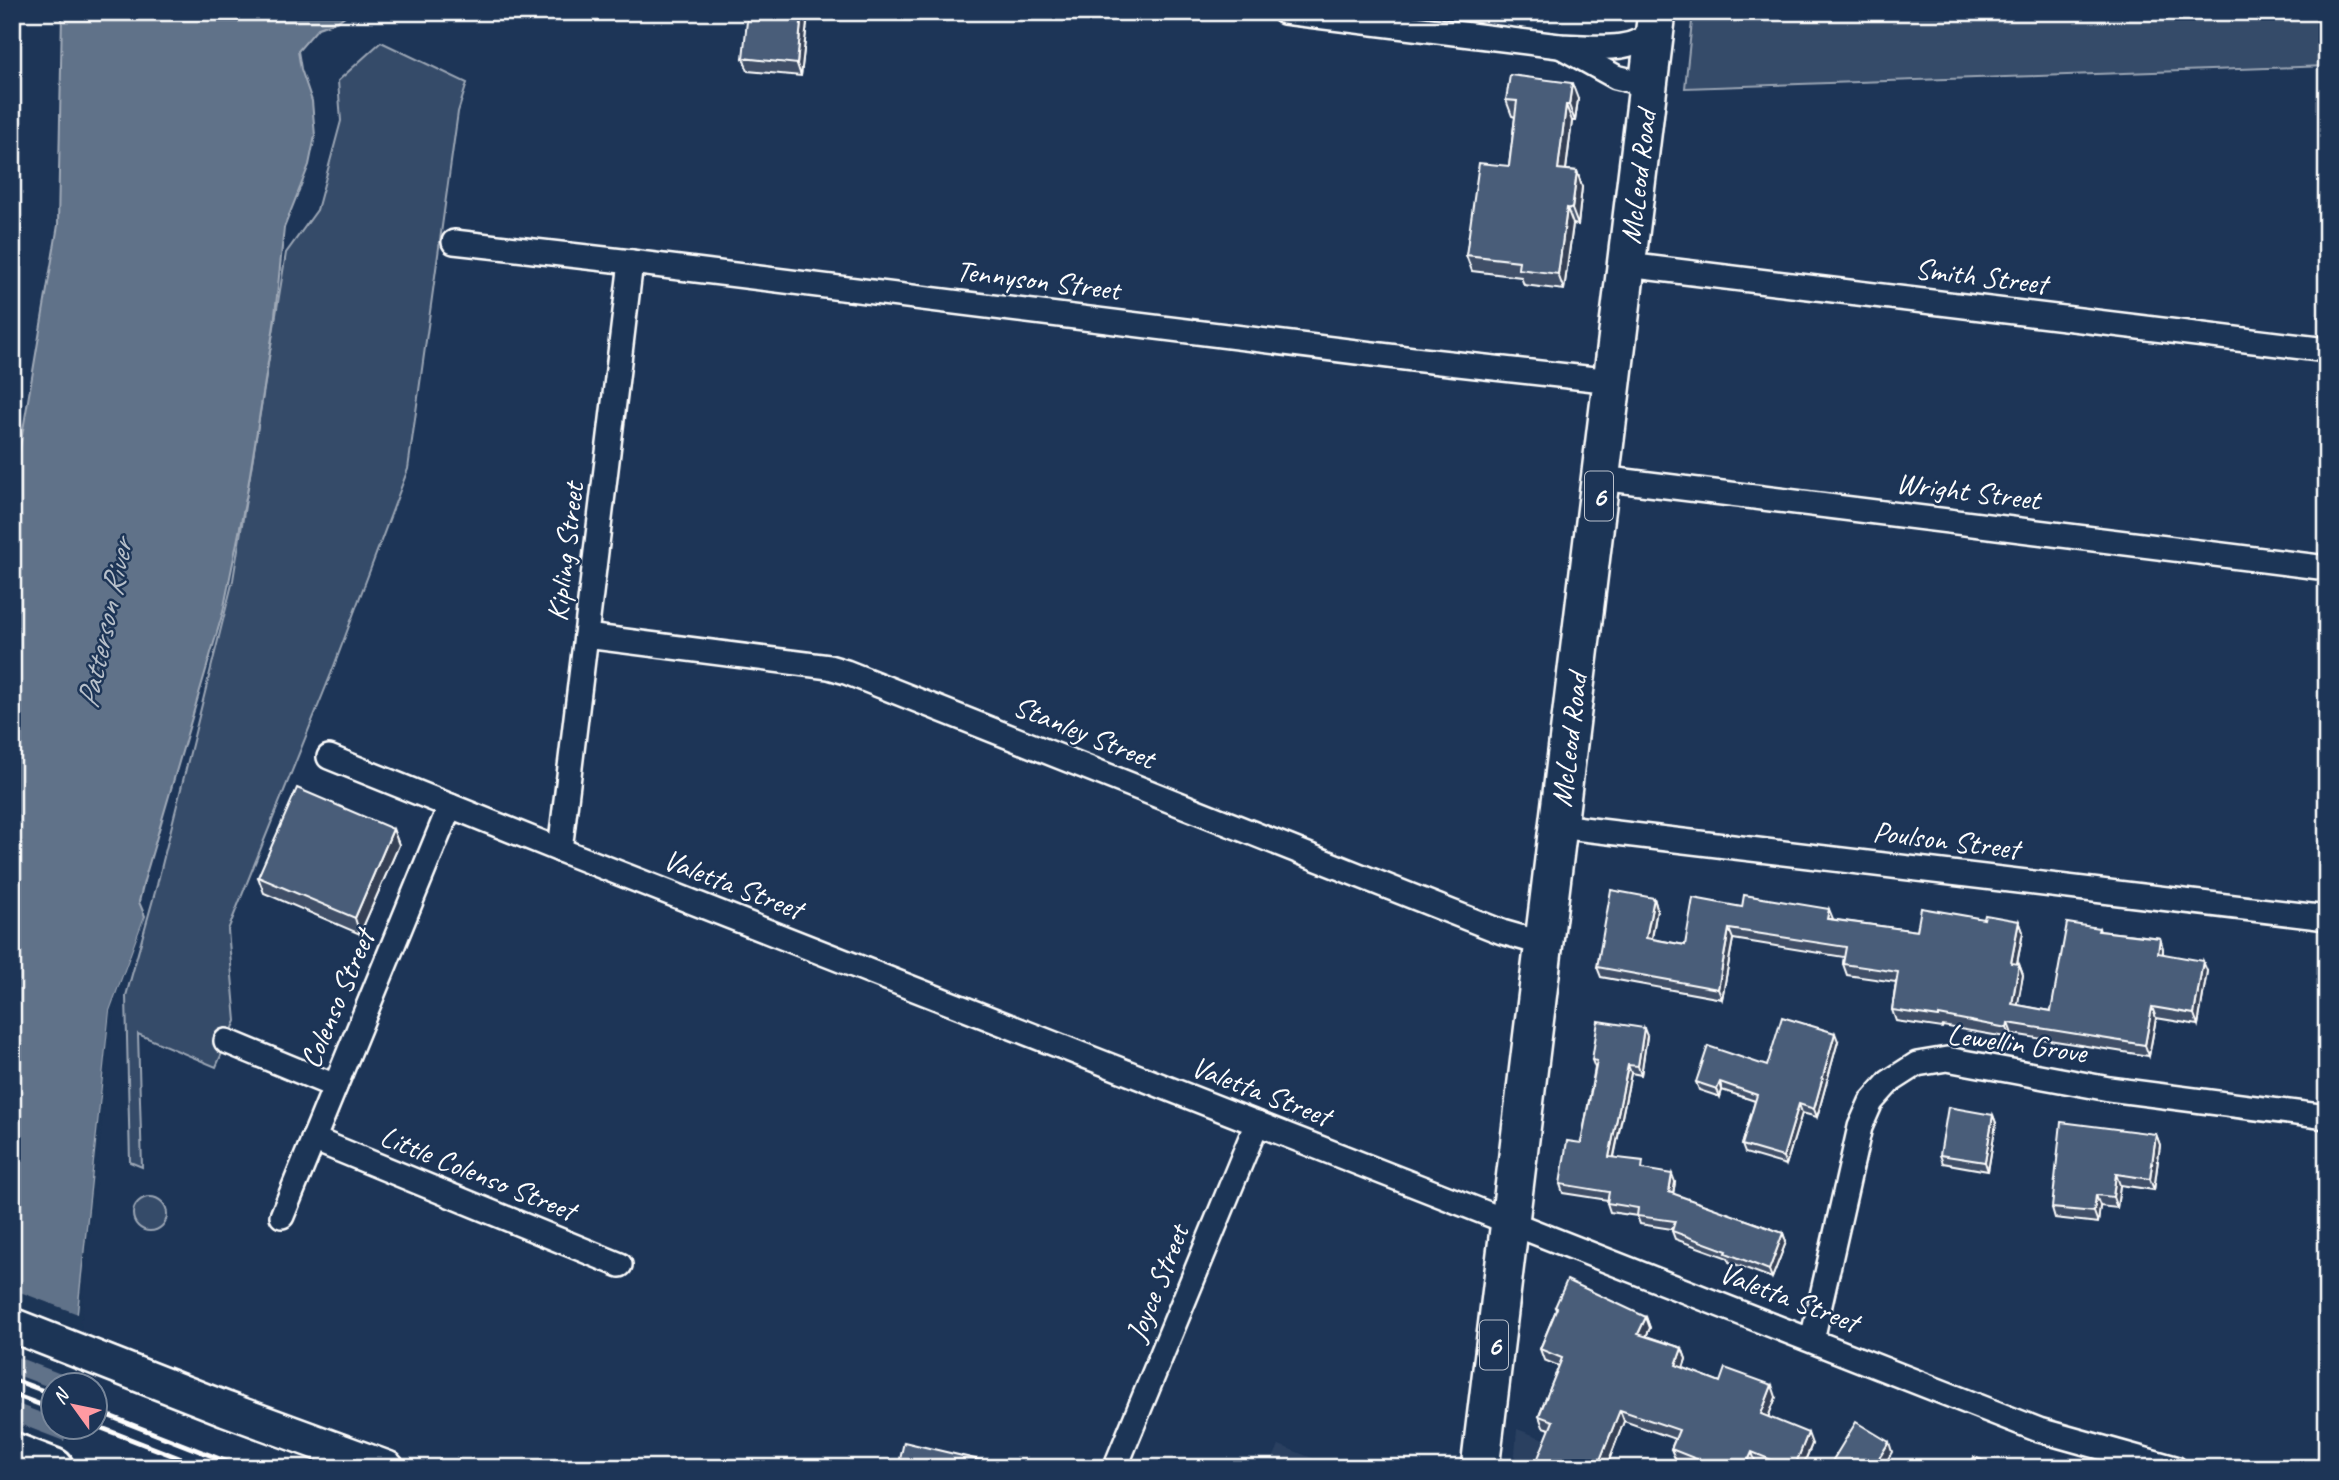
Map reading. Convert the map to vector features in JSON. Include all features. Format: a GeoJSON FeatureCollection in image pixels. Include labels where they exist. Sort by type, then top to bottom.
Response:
{"type":"FeatureCollection","features":[{"type":"Feature","properties":{"kind":"highway"},"geometry":{"type":"LineString","coordinates":[[12,1452],[54,1468]]}},
{"type":"Feature","properties":{"kind":"main road","name":"McLeod Road"},"geometry":{"type":"LineString","coordinates":[[1480,1468],[1656,20]]}},
{"type":"Feature","properties":{"kind":"street"},"geometry":{"type":"LineString","coordinates":[[1284,12],[1559,46],[1603,46],[1644,40],[1656,20]]}},
{"type":"Feature","properties":{"kind":"street"},"geometry":{"type":"LineString","coordinates":[[1559,46],[1615,77],[1649,86]]}},
{"type":"Feature","properties":{"kind":"street","name":"Tennyson Street"},"geometry":{"type":"LineString","coordinates":[[454,242],[1613,381]]}},
{"type":"Feature","properties":{"kind":"street","name":"Kipling Street"},"geometry":{"type":"LineString","coordinates":[[560,850],[631,262]]}},
{"type":"Feature","properties":{"kind":"street","name":"Smith Street"},"geometry":{"type":"LineString","coordinates":[[1627,265],[2327,349]]}},
{"type":"Feature","properties":{"kind":"street","name":"Wright Street"},"geometry":{"type":"LineString","coordinates":[[1601,478],[2327,568]]}},
{"type":"Feature","properties":{"kind":"street","name":"Stanley Street"},"geometry":{"type":"LineString","coordinates":[[586,636],[829,667],[846,672],[1502,932],[1544,944]]}},
{"type":"Feature","properties":{"kind":"street","name":"Valetta Street"},"geometry":{"type":"LineString","coordinates":[[329,757],[2039,1430],[2175,1468]]}},
{"type":"Feature","properties":{"kind":"street","name":"Colenso Street"},"geometry":{"type":"LineString","coordinates":[[282,1216],[450,806]]}},
{"type":"Feature","properties":{"kind":"street","name":"Poulson Street"},"geometry":{"type":"LineString","coordinates":[[1558,826],[2327,918]]}},
{"type":"Feature","properties":{"kind":"street"},"geometry":{"type":"LineString","coordinates":[[226,1041],[335,1086]]}},
{"type":"Feature","properties":{"kind":"street","name":"Lewellin Grove"},"geometry":{"type":"LineString","coordinates":[[1812,1340],[1860,1127],[1871,1101],[1889,1082],[1917,1064],[1947,1059],[2109,1089],[2327,1117]]}},
{"type":"Feature","properties":{"kind":"street","name":"Joyce Street"},"geometry":{"type":"LineString","coordinates":[[1115,1468],[1257,1123]]}},
{"type":"Feature","properties":{"kind":"street","name":"Little Colenso Street"},"geometry":{"type":"LineString","coordinates":[[313,1139],[620,1265]]}},
{"type":"Feature","properties":{"kind":"street"},"geometry":{"type":"LineString","coordinates":[[12,1325],[387,1468]]}},
{"type":"Feature","properties":{"kind":"shaded area"},"geometry":{"type":"Polygon","coordinates":[[[1693,12],[2327,12],[2327,66],[1685,88],[1693,12]]]}},
{"type":"Feature","properties":{"kind":"shaded area"},"geometry":{"type":"Polygon","coordinates":[[[381,42],[467,83],[458,112],[408,469],[331,674],[228,930],[236,1021],[216,1067],[138,1034],[142,1167],[130,1162],[126,996],[157,885],[233,580],[286,253],[317,210],[341,121],[338,81],[381,42]]]}},
{"type":"Feature","properties":{"kind":"shaded area"},"geometry":{"type":"Polygon","coordinates":[[[150,1197],[162,1202],[167,1214],[162,1226],[150,1231],[138,1226],[133,1214],[138,1202],[150,1197]]]}},
{"type":"Feature","properties":{"kind":"shaded area"},"geometry":{"type":"Polygon","coordinates":[[[1517,1429],[1620,1468],[1514,1468],[1517,1429]]]}},
{"type":"Feature","properties":{"kind":"shaded area"},"geometry":{"type":"Polygon","coordinates":[[[1279,1445],[1337,1468],[1269,1468],[1279,1445]]]}},
{"type":"Feature","properties":{"kind":"water","name":"Patterson River"},"geometry":{"type":"Polygon","coordinates":[[[62,12],[350,12],[338,21],[318,28],[298,51],[312,101],[315,136],[309,165],[284,228],[274,325],[247,493],[223,612],[144,881],[139,902],[145,916],[110,1011],[71,1372],[38,1372],[38,1442],[65,1442],[62,1468],[12,1468],[12,494],[58,225],[62,12]]]}},
{"type":"Feature","properties":{"kind":"pier"},"geometry":{"type":"Polygon","coordinates":[[[145,916],[113,1012],[75,1372],[56,1372],[12,1355],[12,1289],[78,1314],[110,1011],[145,916]]]}},
{"type":"Feature","properties":{"kind":"pier"},"geometry":{"type":"Polygon","coordinates":[[[12,1373],[38,1383],[38,1412],[12,1402],[12,1373]]]}},
{"type":"Feature","properties":{"kind":"pier"},"geometry":{"type":"Polygon","coordinates":[[[12,1421],[38,1431],[38,1442],[68,1442],[65,1468],[12,1468],[12,1421]]]}},
{"type":"Feature","properties":{"kind":"building"},"geometry":{"type":"Polygon","coordinates":[[[748,12],[802,12],[797,64],[743,58],[748,12]]]}},
{"type":"Feature","properties":{"kind":"building"},"geometry":{"type":"Polygon","coordinates":[[[1510,75],[1572,83],[1569,105],[1566,105],[1558,169],[1577,171],[1572,209],[1567,208],[1558,274],[1518,269],[1519,261],[1466,255],[1479,163],[1509,166],[1517,101],[1506,100],[1510,75]]]}},
{"type":"Feature","properties":{"kind":"building"},"geometry":{"type":"Polygon","coordinates":[[[297,788],[393,829],[355,918],[258,877],[297,788]]]}},
{"type":"Feature","properties":{"kind":"building"},"geometry":{"type":"Polygon","coordinates":[[[1611,890],[1654,898],[1646,938],[1685,945],[1693,898],[1742,907],[1744,895],[1829,909],[1827,919],[1917,931],[1921,908],[1984,919],[1985,915],[2019,921],[2011,963],[2019,964],[2012,1004],[2051,1011],[2067,923],[2099,928],[2098,931],[2160,938],[2158,953],[2203,961],[2194,1014],[2152,1007],[2145,1045],[2008,1023],[2007,1028],[1939,1015],[1892,1010],[1898,972],[1843,964],[1846,947],[1729,929],[1718,989],[1597,967],[1611,890]]]}},
{"type":"Feature","properties":{"kind":"building"},"geometry":{"type":"Polygon","coordinates":[[[1782,1017],[1835,1033],[1814,1109],[1799,1104],[1783,1157],[1742,1145],[1757,1095],[1720,1082],[1717,1089],[1696,1082],[1708,1046],[1767,1066],[1782,1017]]]}},
{"type":"Feature","properties":{"kind":"building"},"geometry":{"type":"Polygon","coordinates":[[[1598,1021],[1644,1028],[1638,1066],[1628,1065],[1609,1157],[1643,1161],[1642,1169],[1672,1174],[1669,1192],[1783,1233],[1769,1270],[1672,1231],[1675,1221],[1637,1216],[1638,1208],[1607,1203],[1609,1192],[1560,1184],[1567,1141],[1581,1143],[1597,1061],[1592,1060],[1598,1021]]]}},
{"type":"Feature","properties":{"kind":"building"},"geometry":{"type":"Polygon","coordinates":[[[1948,1107],[1993,1115],[1985,1162],[1940,1155],[1948,1107]]]}},
{"type":"Feature","properties":{"kind":"building"},"geometry":{"type":"Polygon","coordinates":[[[2061,1122],[2156,1134],[2150,1179],[2116,1174],[2113,1197],[2096,1195],[2094,1212],[2052,1208],[2061,1122]]]}},
{"type":"Feature","properties":{"kind":"building"},"geometry":{"type":"Polygon","coordinates":[[[1567,1280],[1646,1317],[1638,1334],[1682,1348],[1676,1365],[1720,1382],[1725,1368],[1772,1385],[1761,1414],[1808,1433],[1794,1468],[1752,1452],[1745,1468],[1713,1468],[1714,1466],[1671,1449],[1679,1430],[1620,1410],[1598,1465],[1605,1468],[1534,1468],[1553,1421],[1539,1416],[1562,1358],[1540,1349],[1567,1280]]]}},
{"type":"Feature","properties":{"kind":"building"},"geometry":{"type":"Polygon","coordinates":[[[1856,1422],[1889,1442],[1873,1468],[1828,1468],[1856,1422]]]}},
{"type":"Feature","properties":{"kind":"building"},"geometry":{"type":"Polygon","coordinates":[[[904,1442],[1013,1468],[898,1468],[904,1442]]]}},
{"type":"Feature","properties":{"kind":"building"},"geometry":{"type":"Polygon","coordinates":[[[1974,1457],[2001,1468],[1969,1468],[1974,1457]]]}},
{"type":"Feature","properties":{"kind":"railway"},"geometry":{"type":"LineString","coordinates":[[12,1379],[38,1389]]}},
{"type":"Feature","properties":{"kind":"railway"},"geometry":{"type":"LineString","coordinates":[[12,1394],[38,1404]]}},
{"type":"Feature","properties":{"kind":"railway"},"geometry":{"type":"LineString","coordinates":[[108,1415],[243,1468]]}},
{"type":"Feature","properties":{"kind":"railway"},"geometry":{"type":"LineString","coordinates":[[108,1430],[205,1468]]}}]}
